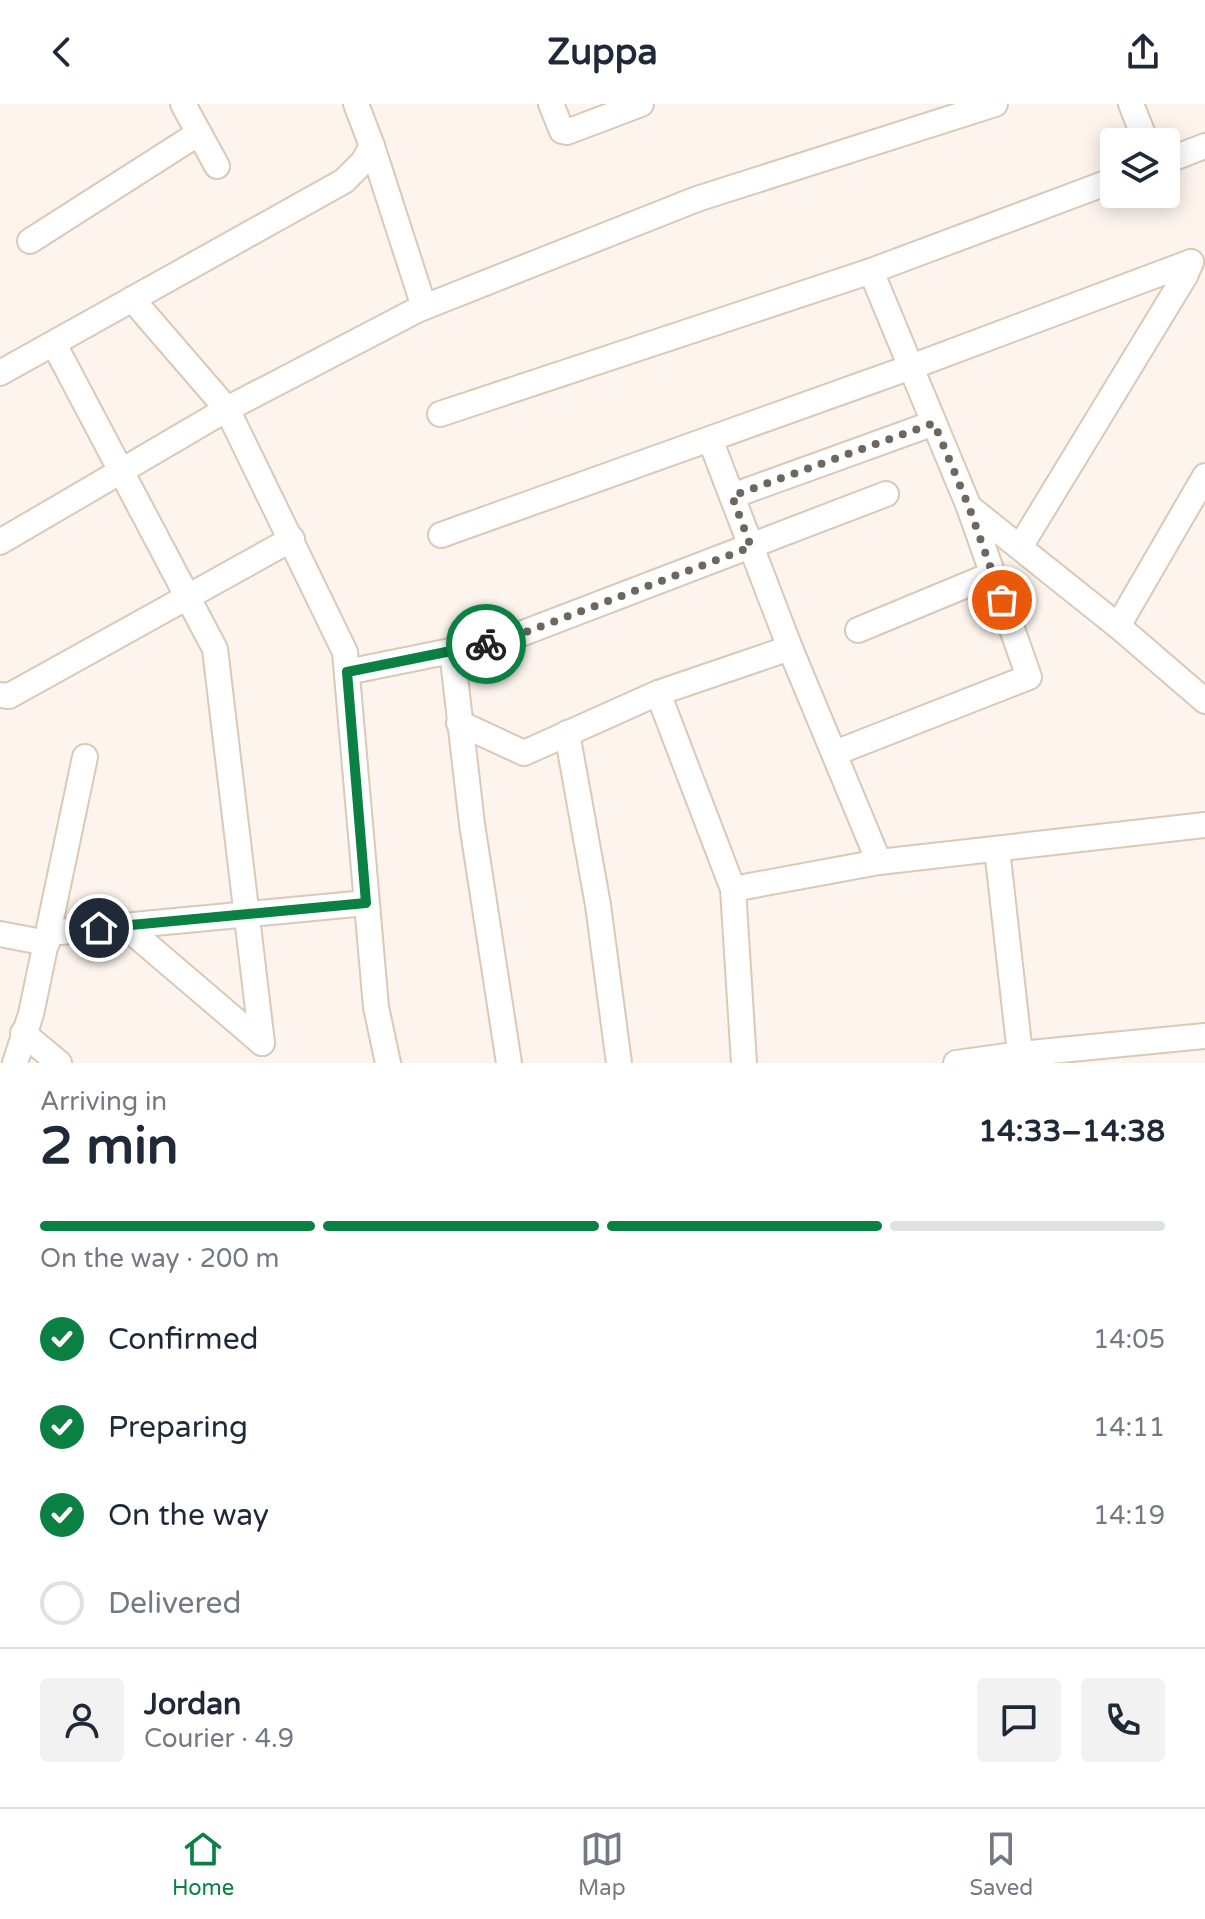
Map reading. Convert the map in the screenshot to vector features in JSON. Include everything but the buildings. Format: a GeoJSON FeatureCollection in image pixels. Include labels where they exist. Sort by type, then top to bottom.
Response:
{"type":"FeatureCollection","features":[{"type":"Feature","properties":{"kind":"street"},"geometry":{"type":"LineString","coordinates":[[183,104],[217,166]]}},
{"type":"Feature","properties":{"kind":"street"},"geometry":{"type":"LineString","coordinates":[[356,104],[424,307]]}},
{"type":"Feature","properties":{"kind":"street"},"geometry":{"type":"LineString","coordinates":[[551,104],[562,131],[567,132],[641,104]]}},
{"type":"Feature","properties":{"kind":"street"},"geometry":{"type":"LineString","coordinates":[[0,542],[227,409],[424,307],[697,199],[995,104]]}},
{"type":"Feature","properties":{"kind":"street"},"geometry":{"type":"LineString","coordinates":[[1131,104],[1140,128]]}},
{"type":"Feature","properties":{"kind":"street"},"geometry":{"type":"LineString","coordinates":[[30,241],[199,133]]}},
{"type":"Feature","properties":{"kind":"street"},"geometry":{"type":"LineString","coordinates":[[0,373],[344,181],[363,162],[372,146]]}},
{"type":"Feature","properties":{"kind":"street"},"geometry":{"type":"LineString","coordinates":[[1180,158],[1200,154]]}},
{"type":"Feature","properties":{"kind":"street"},"geometry":{"type":"LineString","coordinates":[[440,414],[871,271],[1100,185]]}},
{"type":"Feature","properties":{"kind":"street"},"geometry":{"type":"LineString","coordinates":[[441,535],[911,367],[1191,262],[1020,547]]}},
{"type":"Feature","properties":{"kind":"street"},"geometry":{"type":"LineString","coordinates":[[835,753],[1029,677],[969,507],[871,271]]}},
{"type":"Feature","properties":{"kind":"street"},"geometry":{"type":"LineString","coordinates":[[132,299],[227,409],[345,652],[376,1007],[388,1063]]}},
{"type":"Feature","properties":{"kind":"street"},"geometry":{"type":"LineString","coordinates":[[54,344],[215,649],[262,1043],[125,926]]}},
{"type":"Feature","properties":{"kind":"street"},"geometry":{"type":"LineString","coordinates":[[732,496],[934,423]]}},
{"type":"Feature","properties":{"kind":"street"},"geometry":{"type":"LineString","coordinates":[[710,439],[790,648],[879,862]]}},
{"type":"Feature","properties":{"kind":"street"},"geometry":{"type":"LineString","coordinates":[[1118,626],[1205,476]]}},
{"type":"Feature","properties":{"kind":"street"},"geometry":{"type":"LineString","coordinates":[[347,672],[505,640],[886,494]]}},
{"type":"Feature","properties":{"kind":"street"},"geometry":{"type":"LineString","coordinates":[[969,507],[1118,626],[1205,701]]}},
{"type":"Feature","properties":{"kind":"street"},"geometry":{"type":"LineString","coordinates":[[0,695],[9,696],[292,539]]}},
{"type":"Feature","properties":{"kind":"street"},"geometry":{"type":"LineString","coordinates":[[858,630],[993,574]]}},
{"type":"Feature","properties":{"kind":"street"},"geometry":{"type":"LineString","coordinates":[[459,723],[524,753],[658,693],[790,648]]}},
{"type":"Feature","properties":{"kind":"street"},"geometry":{"type":"LineString","coordinates":[[452,651],[472,824],[509,1063]]}},
{"type":"Feature","properties":{"kind":"street"},"geometry":{"type":"LineString","coordinates":[[658,693],[733,889],[744,1063]]}},
{"type":"Feature","properties":{"kind":"street"},"geometry":{"type":"LineString","coordinates":[[567,733],[598,905],[619,1063]]}},
{"type":"Feature","properties":{"kind":"street"},"geometry":{"type":"LineString","coordinates":[[15,1063],[31,1014],[85,757]]}},
{"type":"Feature","properties":{"kind":"street"},"geometry":{"type":"LineString","coordinates":[[733,889],[879,862],[1205,825]]}},
{"type":"Feature","properties":{"kind":"street"},"geometry":{"type":"LineString","coordinates":[[997,849],[1020,1054]]}},
{"type":"Feature","properties":{"kind":"street"},"geometry":{"type":"LineString","coordinates":[[0,934],[48,938],[125,926],[366,903]]}},
{"type":"Feature","properties":{"kind":"street"},"geometry":{"type":"LineString","coordinates":[[23,1033],[59,1063]]}},
{"type":"Feature","properties":{"kind":"street"},"geometry":{"type":"LineString","coordinates":[[956,1063],[1020,1054],[1072,1056],[1205,1036]]}},
{"type":"Feature","properties":{"kind":"way so far"},"geometry":{"type":"LineString","coordinates":[[486,644],[505,640],[751,547],[732,496],[934,423],[969,507],[1002,600]]}},
{"type":"Feature","properties":{"kind":"route"},"geometry":{"type":"LineString","coordinates":[[99,928],[366,903],[347,672],[486,644]]}}]}
